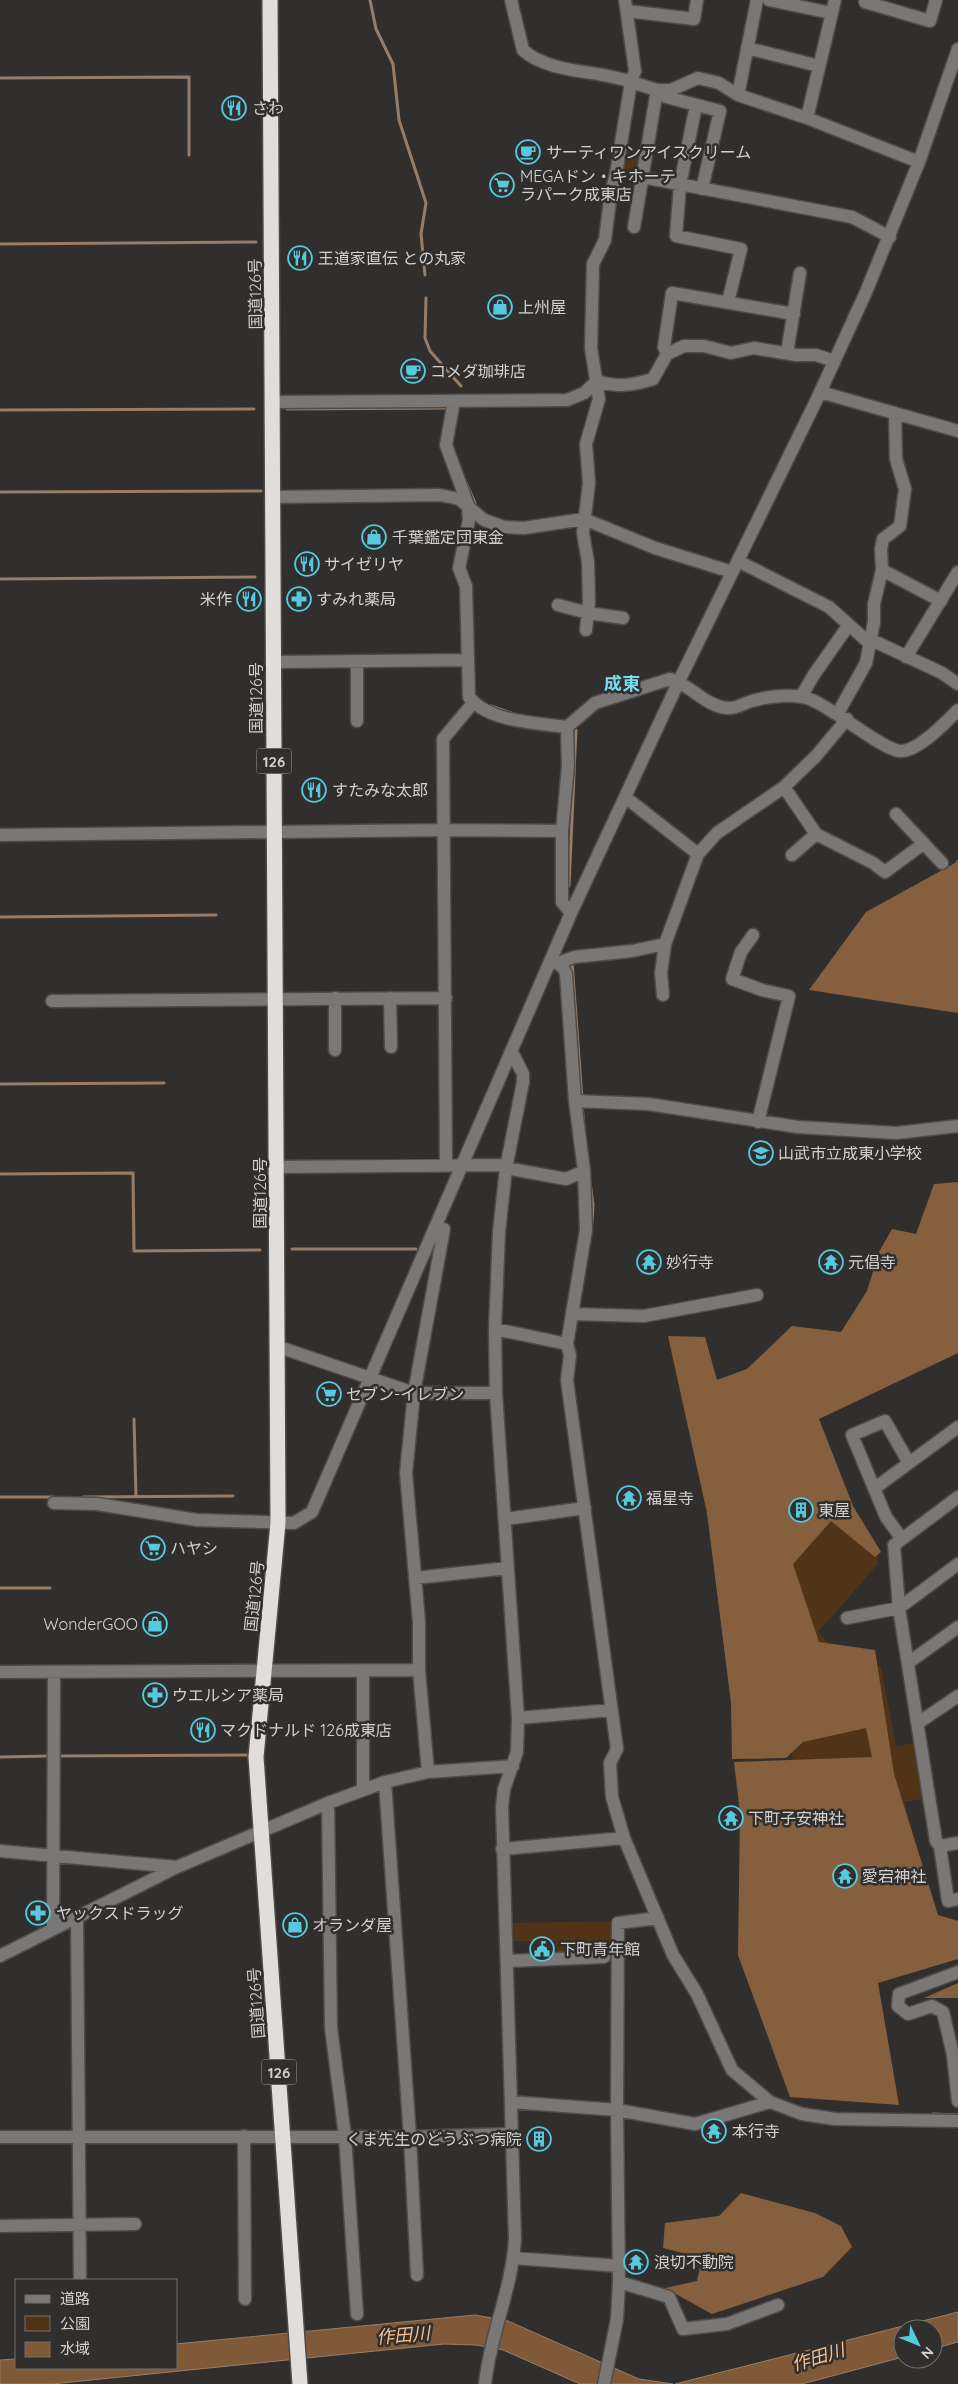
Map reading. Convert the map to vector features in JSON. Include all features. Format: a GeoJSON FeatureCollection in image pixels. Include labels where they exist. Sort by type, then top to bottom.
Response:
{"type":"FeatureCollection","features":[{"type":"Feature","properties":{"kind":"highway","name":"国道126号"},"geometry":{"type":"LineString","coordinates":[[270,0],[279,1347],[278,1522],[256,1757],[300,2379]]}},
{"type":"Feature","properties":{"kind":"street"},"geometry":{"type":"LineString","coordinates":[[511,0],[522,50],[528,55],[564,68],[631,82],[657,90],[671,90],[698,78],[719,83],[738,95],[807,118],[919,162]]}},
{"type":"Feature","properties":{"kind":"street"},"geometry":{"type":"LineString","coordinates":[[586,630],[589,602],[588,562],[583,533],[589,482],[586,444],[599,399],[591,348],[593,264],[605,240],[611,192],[616,174],[634,71],[626,6],[694,19],[697,0]]}},
{"type":"Feature","properties":{"kind":"street"},"geometry":{"type":"LineString","coordinates":[[738,95],[757,0]]}},
{"type":"Feature","properties":{"kind":"street"},"geometry":{"type":"LineString","coordinates":[[769,0],[832,13]]}},
{"type":"Feature","properties":{"kind":"street"},"geometry":{"type":"LineString","coordinates":[[807,118],[834,0]]}},
{"type":"Feature","properties":{"kind":"street"},"geometry":{"type":"LineString","coordinates":[[866,0],[865,2],[930,22],[936,0]]}},
{"type":"Feature","properties":{"kind":"street"},"geometry":{"type":"LineString","coordinates":[[747,48],[819,66]]}},
{"type":"Feature","properties":{"kind":"street"},"geometry":{"type":"LineString","coordinates":[[54,1503],[97,1504],[177,1518],[294,1523],[312,1512],[462,1164],[554,961],[571,913],[679,681],[820,392],[890,237],[919,162],[958,49]]}},
{"type":"Feature","properties":{"kind":"street"},"geometry":{"type":"LineString","coordinates":[[657,90],[666,97],[720,111],[702,190]]}},
{"type":"Feature","properties":{"kind":"street"},"geometry":{"type":"LineString","coordinates":[[634,227],[657,90]]}},
{"type":"Feature","properties":{"kind":"street"},"geometry":{"type":"LineString","coordinates":[[696,105],[680,184],[676,236],[741,249],[728,302]]}},
{"type":"Feature","properties":{"kind":"street"},"geometry":{"type":"LineString","coordinates":[[642,177],[702,190],[852,217],[890,237]]}},
{"type":"Feature","properties":{"kind":"street"},"geometry":{"type":"LineString","coordinates":[[787,353],[800,273]]}},
{"type":"Feature","properties":{"kind":"street"},"geometry":{"type":"LineString","coordinates":[[667,354],[664,347],[672,293],[794,314]]}},
{"type":"Feature","properties":{"kind":"street"},"geometry":{"type":"LineString","coordinates":[[597,381],[611,386],[629,386],[653,379],[667,354],[684,346],[704,346],[731,353],[754,348],[816,355],[834,361]]}},
{"type":"Feature","properties":{"kind":"street"},"geometry":{"type":"LineString","coordinates":[[273,402],[567,400],[584,393],[597,381]]}},
{"type":"Feature","properties":{"kind":"street"},"geometry":{"type":"LineString","coordinates":[[820,392],[958,431]]}},
{"type":"Feature","properties":{"kind":"street"},"geometry":{"type":"LineString","coordinates":[[454,400],[446,445],[468,505],[469,520],[459,568],[466,586],[469,697],[473,703],[510,719],[567,727],[595,703],[670,679],[679,681],[712,703],[724,708],[734,708],[751,701],[770,697],[801,697],[810,699],[843,716],[886,747],[901,751],[914,748],[942,726],[958,710]]}},
{"type":"Feature","properties":{"kind":"street"},"geometry":{"type":"LineString","coordinates":[[663,994],[661,974],[664,944],[698,854],[717,833],[784,787],[816,756],[843,716],[866,663],[868,642],[874,622],[874,604],[882,570],[881,550],[883,539],[900,526],[905,489],[896,459],[894,413]]}},
{"type":"Feature","properties":{"kind":"street"},"geometry":{"type":"LineString","coordinates":[[273,497],[440,495],[459,499],[484,520],[504,527],[524,528],[584,519],[655,548],[735,566],[829,607],[868,642],[878,642],[958,684]]}},
{"type":"Feature","properties":{"kind":"street"},"geometry":{"type":"LineString","coordinates":[[882,570],[941,601]]}},
{"type":"Feature","properties":{"kind":"street"},"geometry":{"type":"LineString","coordinates":[[906,657],[941,601],[953,590],[958,572]]}},
{"type":"Feature","properties":{"kind":"street"},"geometry":{"type":"LineString","coordinates":[[558,605],[588,613],[623,618]]}},
{"type":"Feature","properties":{"kind":"street"},"geometry":{"type":"LineString","coordinates":[[801,697],[813,676],[848,626]]}},
{"type":"Feature","properties":{"kind":"street"},"geometry":{"type":"LineString","coordinates":[[274,662],[468,660]]}},
{"type":"Feature","properties":{"kind":"street"},"geometry":{"type":"LineString","coordinates":[[357,661],[357,721]]}},
{"type":"Feature","properties":{"kind":"street"},"geometry":{"type":"LineString","coordinates":[[446,1164],[443,740],[473,703]]}},
{"type":"Feature","properties":{"kind":"street"},"geometry":{"type":"LineString","coordinates":[[567,727],[568,766],[562,831],[562,902],[571,913]]}},
{"type":"Feature","properties":{"kind":"street"},"geometry":{"type":"LineString","coordinates":[[784,787],[816,834],[873,863],[885,872],[923,844]]}},
{"type":"Feature","properties":{"kind":"street"},"geometry":{"type":"LineString","coordinates":[[625,797],[698,854]]}},
{"type":"Feature","properties":{"kind":"street"},"geometry":{"type":"LineString","coordinates":[[896,814],[942,863]]}},
{"type":"Feature","properties":{"kind":"street"},"geometry":{"type":"LineString","coordinates":[[0,835],[443,830],[562,831]]}},
{"type":"Feature","properties":{"kind":"street"},"geometry":{"type":"LineString","coordinates":[[792,855],[816,834]]}},
{"type":"Feature","properties":{"kind":"street"},"geometry":{"type":"LineString","coordinates":[[753,935],[741,952],[732,979],[762,990],[789,996],[758,1122]]}},
{"type":"Feature","properties":{"kind":"street"},"geometry":{"type":"LineString","coordinates":[[554,961],[632,951],[664,944]]}},
{"type":"Feature","properties":{"kind":"street"},"geometry":{"type":"LineString","coordinates":[[554,961],[563,967],[566,974],[580,1101],[586,1230],[572,1314],[567,1380],[581,1509],[608,1710],[617,1749],[613,1756],[612,1797],[624,1838],[673,1955],[697,1994],[732,2070],[770,2102],[802,2114],[835,2119],[958,2121]]}},
{"type":"Feature","properties":{"kind":"street"},"geometry":{"type":"LineString","coordinates":[[335,998],[335,1050]]}},
{"type":"Feature","properties":{"kind":"street"},"geometry":{"type":"LineString","coordinates":[[390,998],[391,1047]]}},
{"type":"Feature","properties":{"kind":"street"},"geometry":{"type":"LineString","coordinates":[[52,1001],[446,998]]}},
{"type":"Feature","properties":{"kind":"street"},"geometry":{"type":"LineString","coordinates":[[485,2384],[488,2361],[514,2258],[512,2102],[502,1807],[504,1789],[517,1752],[518,1718],[496,1393],[495,1330],[499,1232],[507,1166],[523,1082],[523,1074],[512,1052]]}},
{"type":"Feature","properties":{"kind":"street"},"geometry":{"type":"LineString","coordinates":[[580,1101],[648,1104],[798,1128],[896,1133],[958,1126]]}},
{"type":"Feature","properties":{"kind":"street"},"geometry":{"type":"LineString","coordinates":[[277,1167],[462,1164],[507,1166],[566,1179],[584,1171]]}},
{"type":"Feature","properties":{"kind":"street"},"geometry":{"type":"LineString","coordinates":[[428,1772],[419,1670],[419,1622],[416,1578],[406,1472],[414,1394],[444,1229],[436,1227]]}},
{"type":"Feature","properties":{"kind":"street"},"geometry":{"type":"LineString","coordinates":[[572,1314],[644,1316],[757,1295]]}},
{"type":"Feature","properties":{"kind":"street"},"geometry":{"type":"LineString","coordinates":[[495,1330],[568,1348]]}},
{"type":"Feature","properties":{"kind":"street"},"geometry":{"type":"LineString","coordinates":[[279,1347],[414,1394],[496,1393]]}},
{"type":"Feature","properties":{"kind":"street"},"geometry":{"type":"LineString","coordinates":[[902,1539],[886,1517],[852,1434],[885,1421],[909,1463]]}},
{"type":"Feature","properties":{"kind":"street"},"geometry":{"type":"LineString","coordinates":[[875,1488],[958,1426]]}},
{"type":"Feature","properties":{"kind":"street"},"geometry":{"type":"LineString","coordinates":[[958,1497],[894,1545],[899,1608],[936,1841],[940,1846],[948,1901],[958,1899]]}},
{"type":"Feature","properties":{"kind":"street"},"geometry":{"type":"LineString","coordinates":[[505,1519],[581,1509]]}},
{"type":"Feature","properties":{"kind":"street"},"geometry":{"type":"LineString","coordinates":[[847,1618],[899,1608],[958,1564]]}},
{"type":"Feature","properties":{"kind":"street"},"geometry":{"type":"LineString","coordinates":[[416,1578],[508,1568]]}},
{"type":"Feature","properties":{"kind":"street"},"geometry":{"type":"LineString","coordinates":[[908,1663],[958,1627]]}},
{"type":"Feature","properties":{"kind":"street"},"geometry":{"type":"LineString","coordinates":[[0,1672],[419,1670]]}},
{"type":"Feature","properties":{"kind":"street"},"geometry":{"type":"LineString","coordinates":[[363,1671],[363,1790]]}},
{"type":"Feature","properties":{"kind":"street"},"geometry":{"type":"LineString","coordinates":[[53,1929],[54,1672]]}},
{"type":"Feature","properties":{"kind":"street"},"geometry":{"type":"LineString","coordinates":[[918,1723],[958,1696]]}},
{"type":"Feature","properties":{"kind":"street"},"geometry":{"type":"LineString","coordinates":[[518,1718],[608,1710]]}},
{"type":"Feature","properties":{"kind":"street"},"geometry":{"type":"LineString","coordinates":[[0,1956],[177,1866],[363,1790],[385,1782],[428,1772],[513,1766]]}},
{"type":"Feature","properties":{"kind":"street"},"geometry":{"type":"LineString","coordinates":[[385,1782],[418,2275]]}},
{"type":"Feature","properties":{"kind":"street"},"geometry":{"type":"LineString","coordinates":[[328,1803],[331,2028],[345,2136],[357,2314]]}},
{"type":"Feature","properties":{"kind":"street"},"geometry":{"type":"LineString","coordinates":[[502,1849],[624,1838]]}},
{"type":"Feature","properties":{"kind":"street"},"geometry":{"type":"LineString","coordinates":[[940,1846],[958,1843]]}},
{"type":"Feature","properties":{"kind":"street"},"geometry":{"type":"LineString","coordinates":[[0,1851],[177,1866]]}},
{"type":"Feature","properties":{"kind":"street"},"geometry":{"type":"LineString","coordinates":[[76,1918],[81,2226],[80,2279]]}},
{"type":"Feature","properties":{"kind":"street"},"geometry":{"type":"LineString","coordinates":[[604,2384],[612,2353],[617,2319],[619,2282],[617,2110],[618,1923],[658,1918]]}},
{"type":"Feature","properties":{"kind":"street"},"geometry":{"type":"LineString","coordinates":[[507,1961],[604,1957]]}},
{"type":"Feature","properties":{"kind":"street"},"geometry":{"type":"LineString","coordinates":[[958,1972],[899,1994],[898,2006],[908,2014],[932,2006],[943,2012],[953,2055],[958,2101]]}},
{"type":"Feature","properties":{"kind":"street"},"geometry":{"type":"LineString","coordinates":[[512,2102],[617,2110],[695,2124],[770,2102]]}},
{"type":"Feature","properties":{"kind":"street"},"geometry":{"type":"LineString","coordinates":[[0,2137],[410,2137],[512,2134]]}},
{"type":"Feature","properties":{"kind":"street"},"geometry":{"type":"LineString","coordinates":[[244,2136],[246,2298]]}},
{"type":"Feature","properties":{"kind":"street"},"geometry":{"type":"LineString","coordinates":[[0,2226],[135,2224]]}},
{"type":"Feature","properties":{"kind":"street"},"geometry":{"type":"LineString","coordinates":[[514,2258],[618,2266]]}},
{"type":"Feature","properties":{"kind":"street"},"geometry":{"type":"LineString","coordinates":[[619,2282],[669,2297],[683,2329],[726,2324],[778,2305]]}},
{"type":"Feature","properties":{"kind":"green space"},"geometry":{"type":"Polygon","coordinates":[[[625,154],[640,157],[636,181],[621,178],[625,154]]]}},
{"type":"Feature","properties":{"kind":"green space"},"geometry":{"type":"Polygon","coordinates":[[[814,1420],[844,1498],[877,1551],[878,1564],[818,1632],[833,1648],[881,1667],[896,1746],[914,1743],[923,1799],[905,1802],[924,1909],[810,1952],[777,1591],[814,1420]]]}},
{"type":"Feature","properties":{"kind":"green space"},"geometry":{"type":"Polygon","coordinates":[[[615,1921],[615,1953],[557,1956],[556,1941],[511,1941],[511,1923],[615,1921]]]}},
{"type":"Feature","properties":{"kind":"shaded area"},"geometry":{"type":"Polygon","coordinates":[[[958,859],[958,1013],[809,990],[866,912],[955,863],[958,859]]]}},
{"type":"Feature","properties":{"kind":"shaded area"},"geometry":{"type":"Polygon","coordinates":[[[958,1182],[958,1353],[819,1419],[853,1506],[881,1552],[875,1557],[831,1521],[793,1564],[819,1642],[875,1650],[894,1774],[938,1915],[958,1921],[958,1959],[878,1983],[899,2105],[790,2097],[738,1955],[740,1813],[734,1762],[872,1757],[866,1728],[803,1742],[786,1758],[732,1759],[731,1703],[707,1513],[668,1336],[705,1337],[717,1380],[747,1369],[792,1326],[841,1332],[867,1291],[879,1252],[892,1229],[916,1234],[934,1184],[958,1182]]]}},
{"type":"Feature","properties":{"kind":"shaded area"},"geometry":{"type":"Polygon","coordinates":[[[958,1983],[958,1998],[924,1998],[958,1983]]]}},
{"type":"Feature","properties":{"kind":"shaded area"},"geometry":{"type":"Polygon","coordinates":[[[741,2193],[815,2213],[841,2226],[852,2247],[823,2277],[712,2314],[665,2288],[697,2281],[702,2258],[663,2248],[665,2223],[719,2216],[741,2193]]]}},
{"type":"Feature","properties":{"kind":"water"},"geometry":{"type":"Polygon","coordinates":[[[958,2312],[958,2342],[943,2346],[943,2319],[930,2319],[958,2312]]]}},
{"type":"Feature","properties":{"kind":"water","name":"作田川"},"geometry":{"type":"Polygon","coordinates":[[[475,2315],[508,2321],[639,2379],[673,2384],[580,2384],[503,2350],[476,2345],[444,2344],[52,2384],[0,2384],[0,2360],[15,2359],[15,2369],[178,2369],[178,2344],[475,2315]]]}},
{"type":"Feature","properties":{"kind":"water","name":"作田川"},"geometry":{"type":"Polygon","coordinates":[[[893,2329],[893,2360],[802,2384],[675,2384],[893,2329]]]}},
{"type":"Feature","properties":{"kind":"waterway"},"geometry":{"type":"LineString","coordinates":[[370,0],[376,29],[393,64],[399,120],[426,203],[421,234],[425,275]]}},
{"type":"Feature","properties":{"kind":"waterway"},"geometry":{"type":"LineString","coordinates":[[0,78],[189,77],[189,155]]}},
{"type":"Feature","properties":{"kind":"waterway"},"geometry":{"type":"LineString","coordinates":[[0,244],[256,242]]}},
{"type":"Feature","properties":{"kind":"waterway"},"geometry":{"type":"LineString","coordinates":[[426,298],[425,338],[430,351],[461,386]]}},
{"type":"Feature","properties":{"kind":"waterway"},"geometry":{"type":"LineString","coordinates":[[287,409],[448,408]]}},
{"type":"Feature","properties":{"kind":"waterway"},"geometry":{"type":"LineString","coordinates":[[0,410],[254,409]]}},
{"type":"Feature","properties":{"kind":"waterway"},"geometry":{"type":"LineString","coordinates":[[465,480],[475,503]]}},
{"type":"Feature","properties":{"kind":"waterway"},"geometry":{"type":"LineString","coordinates":[[0,492],[261,491]]}},
{"type":"Feature","properties":{"kind":"waterway"},"geometry":{"type":"LineString","coordinates":[[0,579],[255,577]]}},
{"type":"Feature","properties":{"kind":"waterway"},"geometry":{"type":"LineString","coordinates":[[491,706],[511,713]]}},
{"type":"Feature","properties":{"kind":"waterway"},"geometry":{"type":"LineString","coordinates":[[569,886],[576,730]]}},
{"type":"Feature","properties":{"kind":"waterway"},"geometry":{"type":"LineString","coordinates":[[0,917],[216,915]]}},
{"type":"Feature","properties":{"kind":"waterway"},"geometry":{"type":"LineString","coordinates":[[572,962],[582,1099]]}},
{"type":"Feature","properties":{"kind":"waterway"},"geometry":{"type":"LineString","coordinates":[[0,1084],[164,1083]]}},
{"type":"Feature","properties":{"kind":"waterway"},"geometry":{"type":"LineString","coordinates":[[582,1105],[584,1126]]}},
{"type":"Feature","properties":{"kind":"waterway"},"geometry":{"type":"LineString","coordinates":[[0,1174],[133,1173],[134,1251],[260,1250]]}},
{"type":"Feature","properties":{"kind":"waterway"},"geometry":{"type":"LineString","coordinates":[[590,1182],[593,1205],[592,1223]]}},
{"type":"Feature","properties":{"kind":"waterway"},"geometry":{"type":"LineString","coordinates":[[292,1249],[416,1249]]}},
{"type":"Feature","properties":{"kind":"waterway"},"geometry":{"type":"LineString","coordinates":[[134,1419],[136,1497]]}},
{"type":"Feature","properties":{"kind":"waterway"},"geometry":{"type":"LineString","coordinates":[[83,1497],[233,1496]]}},
{"type":"Feature","properties":{"kind":"waterway"},"geometry":{"type":"LineString","coordinates":[[0,1497],[54,1497]]}},
{"type":"Feature","properties":{"kind":"waterway"},"geometry":{"type":"LineString","coordinates":[[0,1588],[50,1588]]}},
{"type":"Feature","properties":{"kind":"waterway"},"geometry":{"type":"LineString","coordinates":[[56,1756],[248,1755]]}},
{"type":"Feature","properties":{"kind":"waterway"},"geometry":{"type":"LineString","coordinates":[[0,1757],[49,1756]]}},
{"type":"Feature","properties":{"kind":"waterway"},"geometry":{"type":"LineString","coordinates":[[933,2114],[957,2115]]}},
{"type":"Feature","properties":{"kind":"place","name":"さわ"},"geometry":{"type":"Point","coordinates":[234,108]}},
{"type":"Feature","properties":{"kind":"place","name":"サーティワンアイスクリーム"},"geometry":{"type":"Point","coordinates":[528,152]}},
{"type":"Feature","properties":{"kind":"place","name":"MEGAドン・キホーテ ラパーク成東店"},"geometry":{"type":"Point","coordinates":[502,185]}},
{"type":"Feature","properties":{"kind":"place","name":"王道家直伝 との丸家"},"geometry":{"type":"Point","coordinates":[300,258]}},
{"type":"Feature","properties":{"kind":"place","name":"上州屋"},"geometry":{"type":"Point","coordinates":[500,307]}},
{"type":"Feature","properties":{"kind":"place","name":"コメダ珈琲店"},"geometry":{"type":"Point","coordinates":[413,371]}},
{"type":"Feature","properties":{"kind":"place","name":"千葉鑑定団東金"},"geometry":{"type":"Point","coordinates":[374,537]}},
{"type":"Feature","properties":{"kind":"place","name":"サイゼリヤ"},"geometry":{"type":"Point","coordinates":[307,564]}},
{"type":"Feature","properties":{"kind":"place","name":"米作"},"geometry":{"type":"Point","coordinates":[249,599]}},
{"type":"Feature","properties":{"kind":"place","name":"すみれ薬局"},"geometry":{"type":"Point","coordinates":[299,599]}},
{"type":"Feature","properties":{"kind":"place","name":"すたみな太郎"},"geometry":{"type":"Point","coordinates":[314,790]}},
{"type":"Feature","properties":{"kind":"place","name":"山武市立成東小学校"},"geometry":{"type":"Point","coordinates":[761,1153]}},
{"type":"Feature","properties":{"kind":"place","name":"妙行寺"},"geometry":{"type":"Point","coordinates":[649,1262]}},
{"type":"Feature","properties":{"kind":"place","name":"元倡寺"},"geometry":{"type":"Point","coordinates":[831,1262]}},
{"type":"Feature","properties":{"kind":"place","name":"セブン-イレブン"},"geometry":{"type":"Point","coordinates":[329,1394]}},
{"type":"Feature","properties":{"kind":"place","name":"福星寺"},"geometry":{"type":"Point","coordinates":[629,1498]}},
{"type":"Feature","properties":{"kind":"place","name":"東屋"},"geometry":{"type":"Point","coordinates":[801,1510]}},
{"type":"Feature","properties":{"kind":"place","name":"ハヤシ"},"geometry":{"type":"Point","coordinates":[153,1548]}},
{"type":"Feature","properties":{"kind":"place","name":"WonderGOO"},"geometry":{"type":"Point","coordinates":[155,1624]}},
{"type":"Feature","properties":{"kind":"place","name":"ウエルシア薬局"},"geometry":{"type":"Point","coordinates":[155,1695]}},
{"type":"Feature","properties":{"kind":"place","name":"マクドナルド 126成東店"},"geometry":{"type":"Point","coordinates":[203,1730]}},
{"type":"Feature","properties":{"kind":"place","name":"下町子安神社"},"geometry":{"type":"Point","coordinates":[731,1818]}},
{"type":"Feature","properties":{"kind":"place","name":"愛宕神社"},"geometry":{"type":"Point","coordinates":[845,1876]}},
{"type":"Feature","properties":{"kind":"place","name":"ヤックスドラッグ"},"geometry":{"type":"Point","coordinates":[38,1913]}},
{"type":"Feature","properties":{"kind":"place","name":"オランダ屋"},"geometry":{"type":"Point","coordinates":[295,1925]}},
{"type":"Feature","properties":{"kind":"place","name":"下町青年館"},"geometry":{"type":"Point","coordinates":[542,1949]}},
{"type":"Feature","properties":{"kind":"place","name":"本行寺"},"geometry":{"type":"Point","coordinates":[714,2131]}},
{"type":"Feature","properties":{"kind":"place","name":"くま先生のどうぶつ病院"},"geometry":{"type":"Point","coordinates":[539,2139]}},
{"type":"Feature","properties":{"kind":"place","name":"浪切不動院"},"geometry":{"type":"Point","coordinates":[636,2262]}},
{"type":"Feature","properties":{"kind":"district","name":"成東"},"geometry":{"type":"Point","coordinates":[622,683]}}]}
